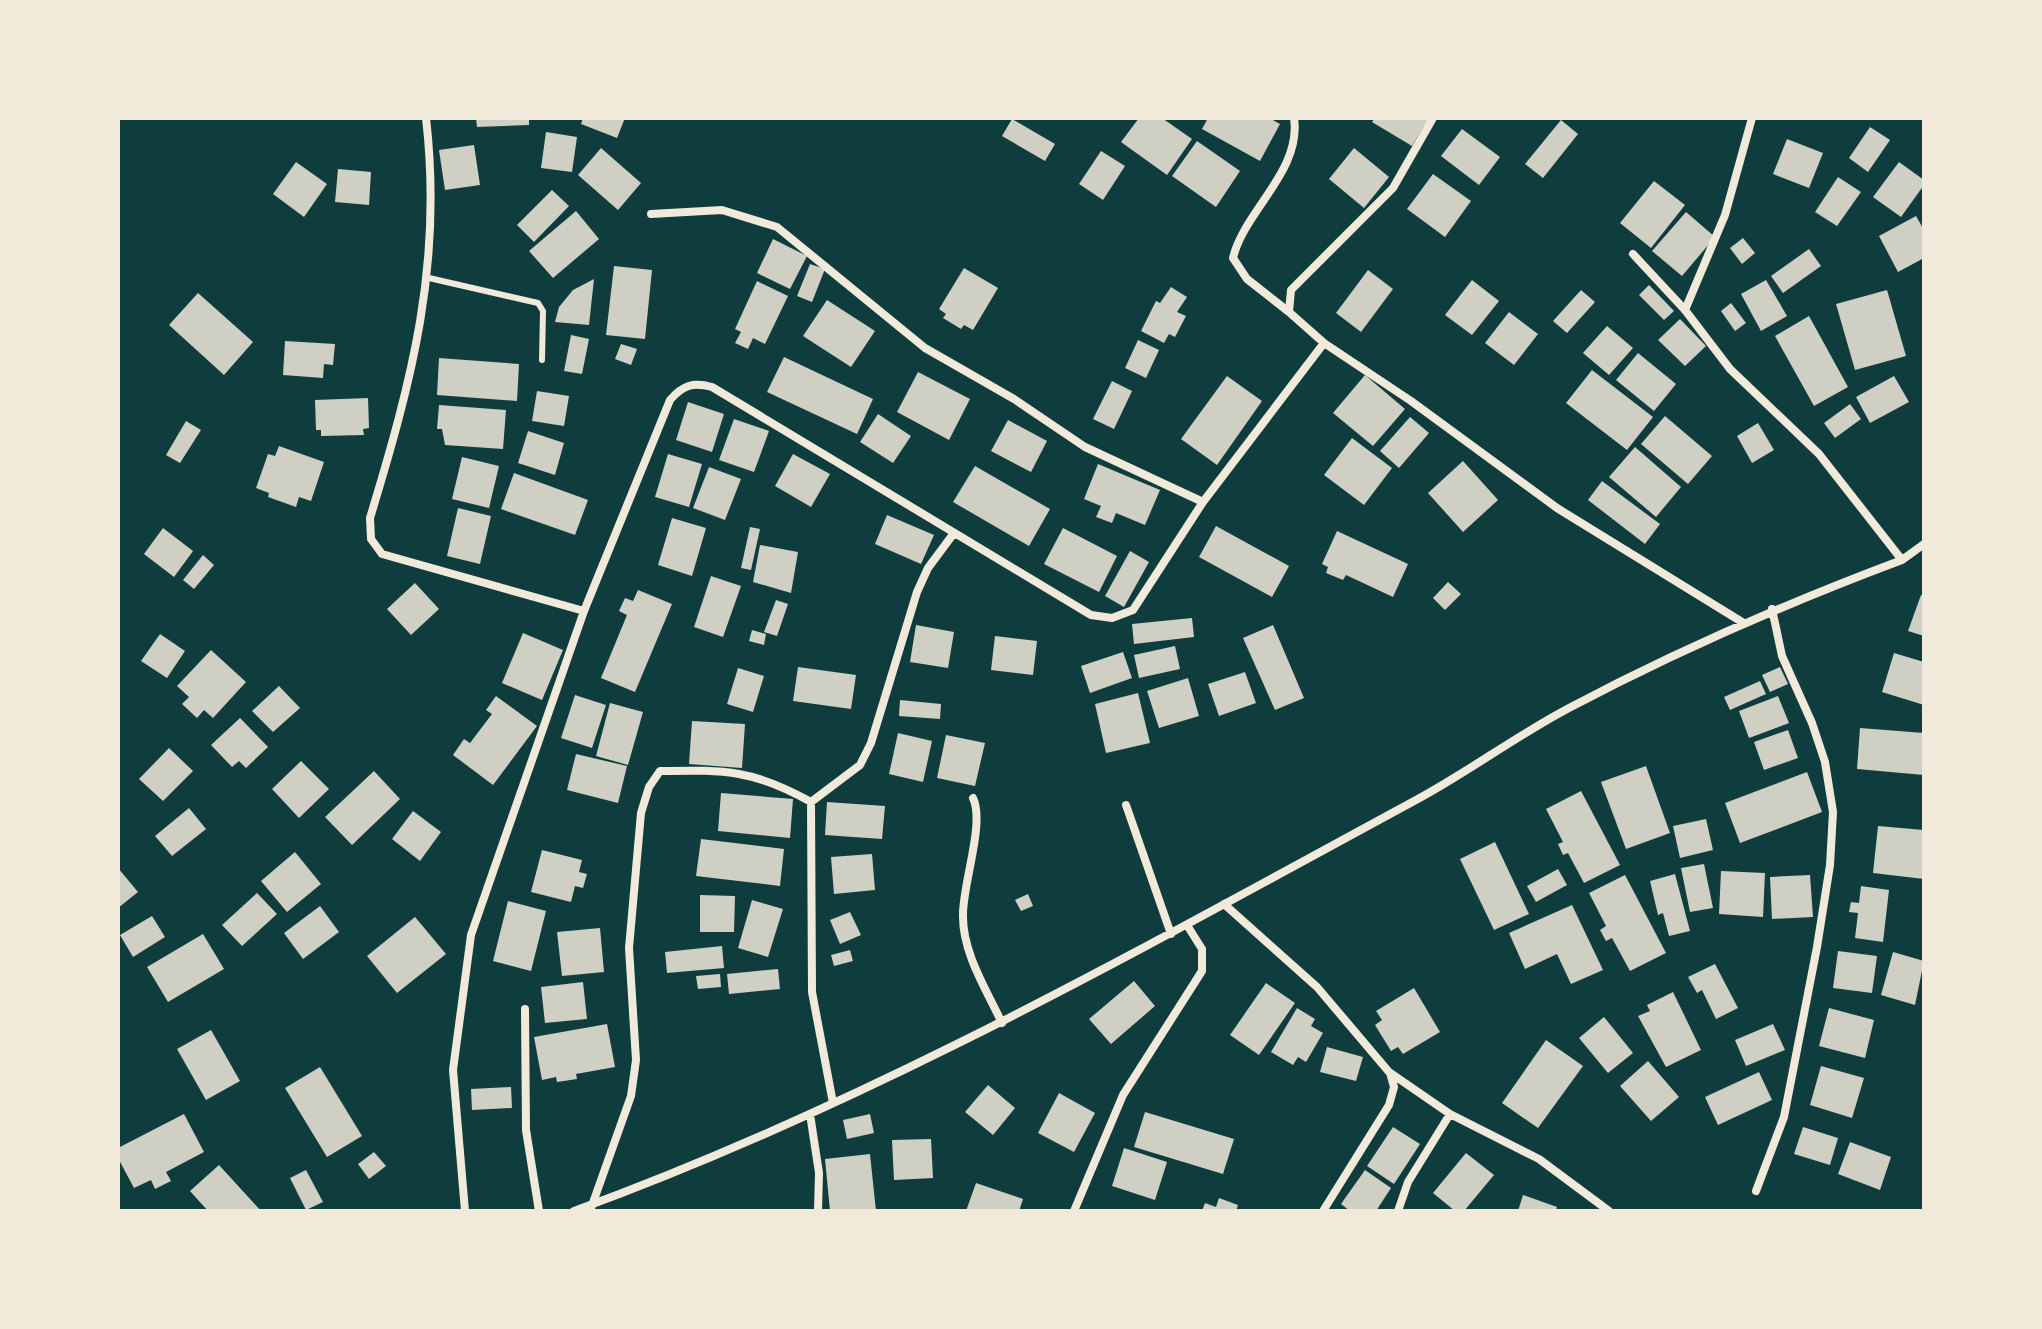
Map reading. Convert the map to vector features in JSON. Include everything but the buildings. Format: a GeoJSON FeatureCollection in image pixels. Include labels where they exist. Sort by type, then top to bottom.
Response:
{"type":"FeatureCollection","features":[{"type":"Feature","properties":{"kind":"street"},"geometry":{"type":"LineString","coordinates":[[426,118],[432,209],[429,278],[415,352],[370,518],[374,547],[382,554],[584,611]]}},
{"type":"Feature","properties":{"kind":"street"},"geometry":{"type":"LineString","coordinates":[[1294,118],[1291,149],[1281,173],[1237,240],[1233,258],[1247,279],[1324,343],[1411,401],[1557,508],[1742,622]]}},
{"type":"Feature","properties":{"kind":"street"},"geometry":{"type":"LineString","coordinates":[[1289,312],[1291,290],[1393,188],[1433,118]]}},
{"type":"Feature","properties":{"kind":"street"},"geometry":{"type":"LineString","coordinates":[[1685,310],[1725,215],[1752,118]]}},
{"type":"Feature","properties":{"kind":"street"},"geometry":{"type":"LineString","coordinates":[[651,214],[722,210],[777,227],[925,348],[1014,399],[1085,447],[1203,502]]}},
{"type":"Feature","properties":{"kind":"street"},"geometry":{"type":"LineString","coordinates":[[1633,254],[1685,310],[1730,369],[1819,454],[1902,560]]}},
{"type":"Feature","properties":{"kind":"street"},"geometry":{"type":"LineString","coordinates":[[465,1211],[453,1070],[471,935],[584,611],[670,400],[680,388],[696,383],[712,387],[1091,615],[1112,618],[1133,610],[1203,502],[1324,343]]}},
{"type":"Feature","properties":{"kind":"street"},"geometry":{"type":"LineString","coordinates":[[811,802],[860,765],[871,743],[917,592],[928,568],[954,533]]}},
{"type":"Feature","properties":{"kind":"street"},"geometry":{"type":"LineString","coordinates":[[574,1211],[590,1208],[810,1114],[1002,1023],[1434,791],[1566,710],[1742,622],[1902,560],[1924,544]]}},
{"type":"Feature","properties":{"kind":"street"},"geometry":{"type":"LineString","coordinates":[[1756,1191],[1784,1117],[1822,919],[1830,865],[1833,812],[1825,762],[1812,723],[1782,656],[1772,609]]}},
{"type":"Feature","properties":{"kind":"street"},"geometry":{"type":"LineString","coordinates":[[590,1208],[631,1096],[635,1072],[629,948],[641,813],[649,787],[660,771],[728,769],[780,784],[811,802]]}},
{"type":"Feature","properties":{"kind":"street"},"geometry":{"type":"LineString","coordinates":[[973,798],[977,818],[962,915],[966,943],[1002,1023]]}},
{"type":"Feature","properties":{"kind":"street"},"geometry":{"type":"LineString","coordinates":[[811,802],[812,992],[833,1103]]}},
{"type":"Feature","properties":{"kind":"street"},"geometry":{"type":"LineString","coordinates":[[1126,805],[1171,934]]}},
{"type":"Feature","properties":{"kind":"street"},"geometry":{"type":"LineString","coordinates":[[1224,904],[1317,987],[1389,1072],[1450,1114],[1539,1159],[1609,1211]]}},
{"type":"Feature","properties":{"kind":"street"},"geometry":{"type":"LineString","coordinates":[[1074,1211],[1123,1095],[1202,971],[1202,949],[1187,925]]}},
{"type":"Feature","properties":{"kind":"street"},"geometry":{"type":"LineString","coordinates":[[525,1009],[526,1130],[539,1211]]}},
{"type":"Feature","properties":{"kind":"street"},"geometry":{"type":"LineString","coordinates":[[1323,1211],[1389,1105],[1394,1087],[1389,1072]]}},
{"type":"Feature","properties":{"kind":"street"},"geometry":{"type":"LineString","coordinates":[[810,1114],[819,1173],[818,1211]]}},
{"type":"Feature","properties":{"kind":"street"},"geometry":{"type":"LineString","coordinates":[[1398,1211],[1408,1182],[1450,1114]]}},
{"type":"Feature","properties":{"kind":"lane"},"geometry":{"type":"LineString","coordinates":[[429,278],[538,303],[543,311],[542,360]]}}]}
